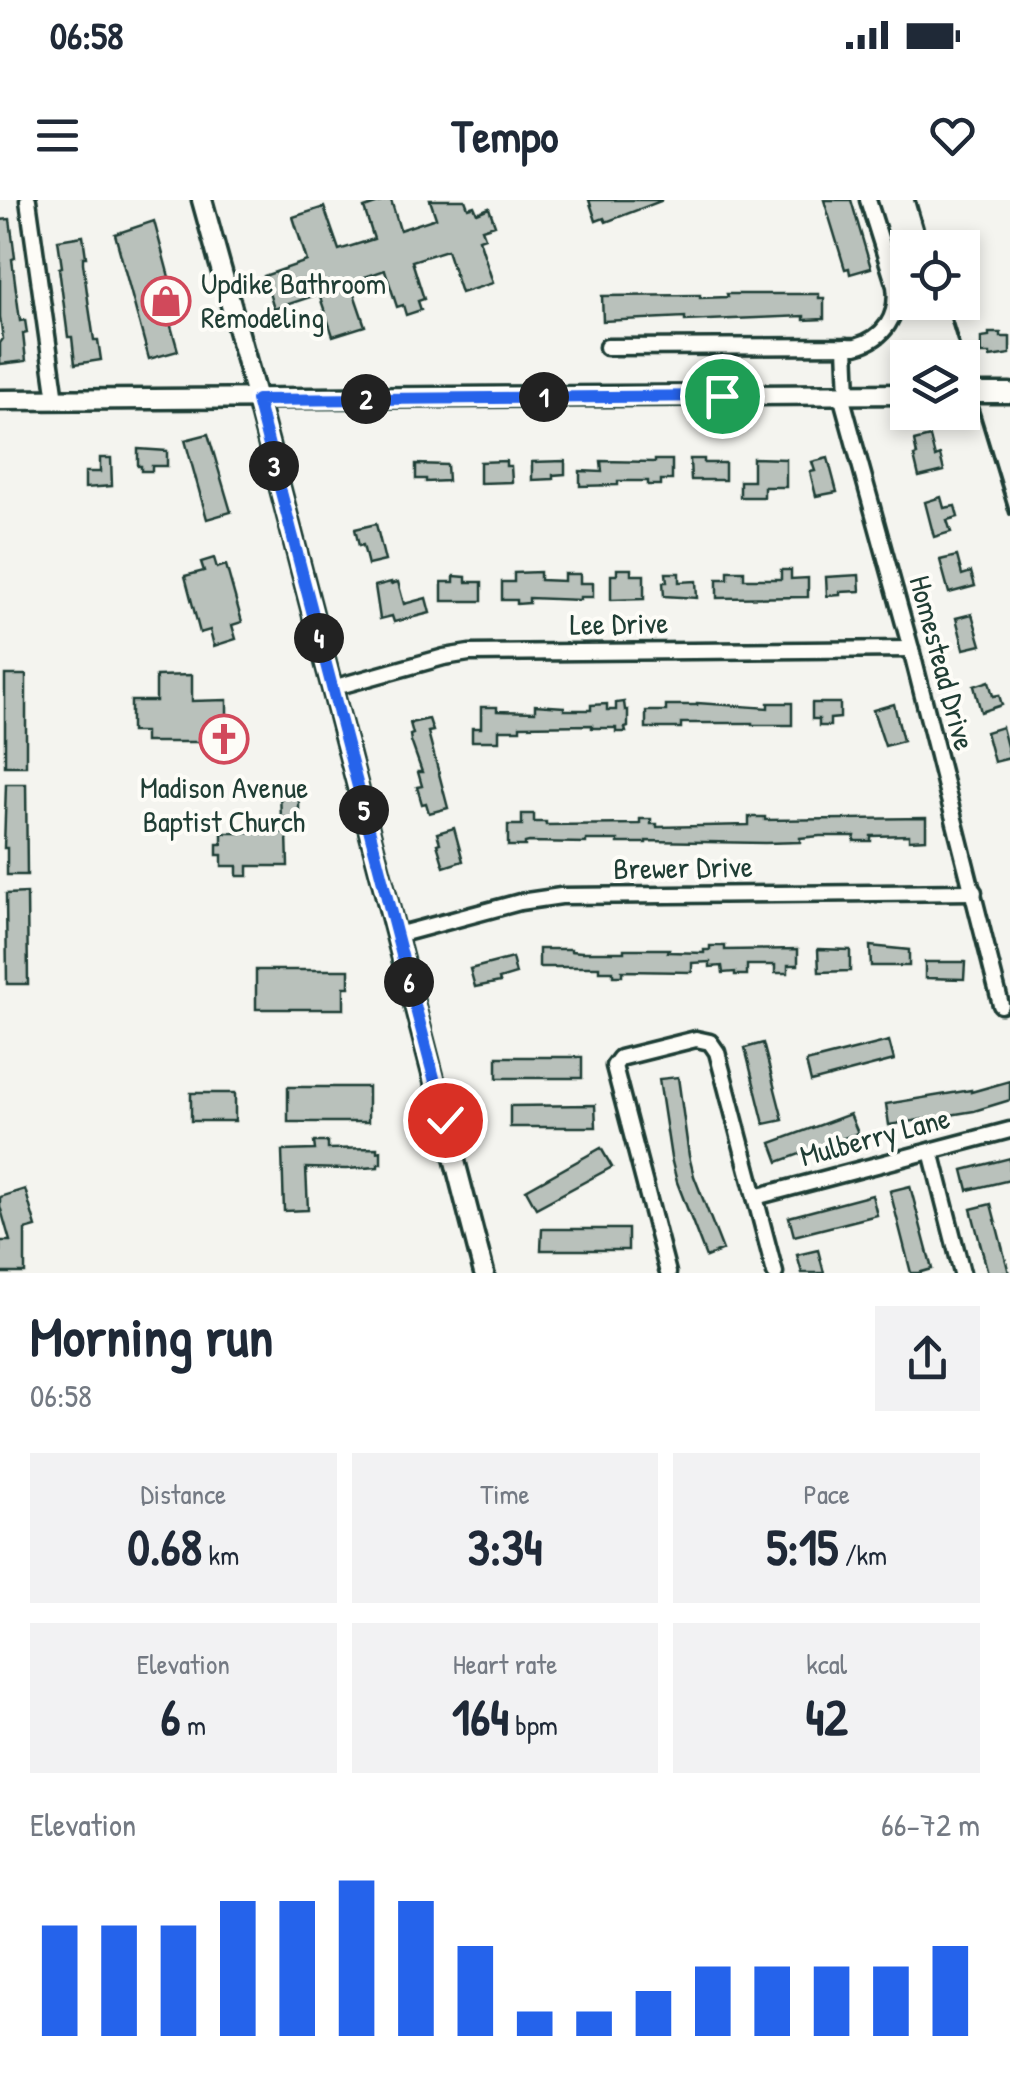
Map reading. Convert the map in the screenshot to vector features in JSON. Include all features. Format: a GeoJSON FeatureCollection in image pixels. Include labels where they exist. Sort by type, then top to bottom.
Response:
{"type":"FeatureCollection","features":[{"type":"Feature","properties":{"kind":"main road"},"geometry":{"type":"LineString","coordinates":[[202,200],[484,1273]]}},
{"type":"Feature","properties":{"kind":"main road"},"geometry":{"type":"LineString","coordinates":[[980,393],[1010,393]]}},
{"type":"Feature","properties":{"kind":"main road"},"geometry":{"type":"LineString","coordinates":[[0,400],[890,394]]}},
{"type":"Feature","properties":{"kind":"street"},"geometry":{"type":"LineString","coordinates":[[28,200],[56,400]]}},
{"type":"Feature","properties":{"kind":"street"},"geometry":{"type":"LineString","coordinates":[[606,346],[846,346],[878,336],[890,321],[896,291],[868,200]]}},
{"type":"Feature","properties":{"kind":"street","name":"Homestead Drive"},"geometry":{"type":"LineString","coordinates":[[846,346],[844,394],[1000,1005]]}},
{"type":"Feature","properties":{"kind":"street","name":"Lee Drive"},"geometry":{"type":"LineString","coordinates":[[332,688],[468,653],[911,649]]}},
{"type":"Feature","properties":{"kind":"street","name":"Brewer Drive"},"geometry":{"type":"LineString","coordinates":[[397,935],[520,902],[560,896],[974,892]]}},
{"type":"Feature","properties":{"kind":"street"},"geometry":{"type":"LineString","coordinates":[[668,1273],[614,1066],[620,1058],[696,1039],[710,1042],[717,1052],[771,1272]]}},
{"type":"Feature","properties":{"kind":"street","name":"Mulberry Lane"},"geometry":{"type":"LineString","coordinates":[[755,1197],[1010,1130]]}},
{"type":"Feature","properties":{"kind":"street"},"geometry":{"type":"LineString","coordinates":[[931,1151],[962,1273]]}},
{"type":"Feature","properties":{"kind":"building"},"geometry":{"type":"Polygon","coordinates":[[[391,200],[400,230],[436,218],[430,200],[465,200],[468,208],[474,206],[477,213],[489,208],[495,225],[482,229],[485,237],[479,239],[493,283],[461,293],[447,250],[412,261],[424,299],[418,301],[421,310],[406,315],[403,305],[397,307],[385,270],[350,282],[365,326],[333,336],[319,294],[274,309],[264,276],[307,261],[293,217],[324,207],[339,250],[374,239],[364,208],[391,200]]]}},
{"type":"Feature","properties":{"kind":"building"},"geometry":{"type":"Polygon","coordinates":[[[589,200],[661,201],[606,222],[604,218],[596,221],[589,200]]]}},
{"type":"Feature","properties":{"kind":"building"},"geometry":{"type":"Polygon","coordinates":[[[824,200],[851,200],[871,268],[850,274],[849,268],[845,269],[824,200]]]}},
{"type":"Feature","properties":{"kind":"building"},"geometry":{"type":"Polygon","coordinates":[[[10,219],[20,321],[25,320],[27,333],[23,334],[26,361],[0,364],[0,220],[10,219]]]}},
{"type":"Feature","properties":{"kind":"building"},"geometry":{"type":"Polygon","coordinates":[[[154,221],[169,277],[158,280],[178,351],[149,359],[115,234],[154,221]]]}},
{"type":"Feature","properties":{"kind":"building"},"geometry":{"type":"Polygon","coordinates":[[[83,236],[89,307],[101,360],[75,364],[72,337],[68,337],[58,240],[83,236]]]}},
{"type":"Feature","properties":{"kind":"building"},"geometry":{"type":"Polygon","coordinates":[[[727,294],[819,294],[819,298],[824,298],[824,319],[804,320],[804,316],[685,321],[685,317],[603,321],[602,296],[700,298],[728,297],[727,294]]]}},
{"type":"Feature","properties":{"kind":"building"},"geometry":{"type":"Polygon","coordinates":[[[989,333],[1010,337],[1010,354],[981,354],[981,338],[989,337],[989,333]]]}},
{"type":"Feature","properties":{"kind":"building"},"geometry":{"type":"Polygon","coordinates":[[[208,434],[231,512],[207,519],[185,440],[208,434]]]}},
{"type":"Feature","properties":{"kind":"building"},"geometry":{"type":"Polygon","coordinates":[[[930,437],[944,471],[919,477],[914,441],[930,437]]]}},
{"type":"Feature","properties":{"kind":"building"},"geometry":{"type":"Polygon","coordinates":[[[138,449],[167,451],[167,466],[141,471],[138,449]]]}},
{"type":"Feature","properties":{"kind":"building"},"geometry":{"type":"Polygon","coordinates":[[[100,458],[111,458],[112,486],[85,488],[85,472],[100,472],[100,458]]]}},
{"type":"Feature","properties":{"kind":"building"},"geometry":{"type":"Polygon","coordinates":[[[753,458],[786,459],[786,487],[764,487],[764,497],[740,497],[740,481],[753,481],[753,458]]]}},
{"type":"Feature","properties":{"kind":"building"},"geometry":{"type":"Polygon","coordinates":[[[828,458],[837,492],[816,496],[810,472],[815,471],[812,462],[828,458]]]}},
{"type":"Feature","properties":{"kind":"building"},"geometry":{"type":"Polygon","coordinates":[[[690,459],[725,463],[725,480],[691,480],[690,459]]]}},
{"type":"Feature","properties":{"kind":"building"},"geometry":{"type":"Polygon","coordinates":[[[672,460],[672,480],[661,480],[661,485],[618,481],[618,485],[580,486],[580,471],[602,472],[601,461],[672,460]]]}},
{"type":"Feature","properties":{"kind":"building"},"geometry":{"type":"Polygon","coordinates":[[[506,461],[506,466],[511,466],[512,482],[480,483],[480,462],[506,461]]]}},
{"type":"Feature","properties":{"kind":"building"},"geometry":{"type":"Polygon","coordinates":[[[565,461],[565,474],[532,480],[532,462],[565,461]]]}},
{"type":"Feature","properties":{"kind":"building"},"geometry":{"type":"Polygon","coordinates":[[[416,464],[447,465],[448,481],[416,479],[416,464]]]}},
{"type":"Feature","properties":{"kind":"building"},"geometry":{"type":"Polygon","coordinates":[[[941,497],[944,508],[955,506],[958,517],[947,520],[951,532],[934,537],[925,502],[941,497]]]}},
{"type":"Feature","properties":{"kind":"building"},"geometry":{"type":"Polygon","coordinates":[[[376,524],[385,561],[368,565],[355,529],[376,524]]]}},
{"type":"Feature","properties":{"kind":"building"},"geometry":{"type":"Polygon","coordinates":[[[957,556],[962,575],[971,572],[975,586],[949,593],[940,560],[957,556]]]}},
{"type":"Feature","properties":{"kind":"building"},"geometry":{"type":"Polygon","coordinates":[[[214,558],[217,568],[226,565],[242,622],[232,625],[236,639],[214,646],[210,630],[200,633],[185,576],[204,571],[201,562],[214,558]]]}},
{"type":"Feature","properties":{"kind":"building"},"geometry":{"type":"Polygon","coordinates":[[[617,569],[631,569],[631,575],[644,575],[644,599],[611,600],[611,575],[617,575],[617,569]]]}},
{"type":"Feature","properties":{"kind":"building"},"geometry":{"type":"Polygon","coordinates":[[[781,570],[791,570],[791,579],[808,578],[808,597],[717,598],[717,579],[728,579],[728,571],[744,571],[744,579],[781,579],[781,570]]]}},
{"type":"Feature","properties":{"kind":"building"},"geometry":{"type":"Polygon","coordinates":[[[540,572],[540,580],[564,581],[564,574],[580,574],[580,583],[593,583],[593,597],[529,598],[529,603],[517,604],[517,600],[502,600],[502,582],[514,582],[514,573],[540,572]]]}},
{"type":"Feature","properties":{"kind":"building"},"geometry":{"type":"Polygon","coordinates":[[[666,573],[679,573],[679,582],[696,581],[697,598],[664,596],[666,573]]]}},
{"type":"Feature","properties":{"kind":"building"},"geometry":{"type":"Polygon","coordinates":[[[859,575],[860,591],[827,596],[826,577],[859,575]]]}},
{"type":"Feature","properties":{"kind":"building"},"geometry":{"type":"Polygon","coordinates":[[[454,576],[466,577],[466,582],[482,582],[482,601],[442,601],[442,582],[454,582],[454,576]]]}},
{"type":"Feature","properties":{"kind":"building"},"geometry":{"type":"Polygon","coordinates":[[[398,582],[404,604],[426,598],[430,613],[394,622],[392,616],[380,619],[375,586],[398,582]]]}},
{"type":"Feature","properties":{"kind":"building"},"geometry":{"type":"Polygon","coordinates":[[[972,614],[981,645],[964,649],[956,618],[972,614]]]}},
{"type":"Feature","properties":{"kind":"building"},"geometry":{"type":"Polygon","coordinates":[[[5,675],[26,675],[26,766],[5,766],[5,675]]]}},
{"type":"Feature","properties":{"kind":"building"},"geometry":{"type":"Polygon","coordinates":[[[192,675],[192,701],[227,700],[227,732],[216,732],[216,742],[145,742],[145,732],[131,732],[131,701],[156,701],[156,676],[192,675]]]}},
{"type":"Feature","properties":{"kind":"building"},"geometry":{"type":"Polygon","coordinates":[[[989,681],[993,696],[999,695],[1002,705],[981,712],[974,686],[989,681]]]}},
{"type":"Feature","properties":{"kind":"building"},"geometry":{"type":"Polygon","coordinates":[[[624,702],[628,710],[626,732],[592,725],[520,726],[520,730],[499,730],[499,741],[472,741],[472,728],[481,728],[481,707],[535,712],[535,705],[591,710],[591,705],[607,704],[607,710],[616,710],[616,703],[624,702]]]}},
{"type":"Feature","properties":{"kind":"building"},"geometry":{"type":"Polygon","coordinates":[[[768,703],[792,703],[792,725],[681,723],[681,728],[646,728],[646,711],[666,711],[666,705],[768,708],[768,703]]]}},
{"type":"Feature","properties":{"kind":"building"},"geometry":{"type":"Polygon","coordinates":[[[812,703],[840,703],[840,718],[830,719],[830,726],[819,726],[819,719],[812,719],[812,703]]]}},
{"type":"Feature","properties":{"kind":"building"},"geometry":{"type":"Polygon","coordinates":[[[894,704],[903,741],[885,746],[873,710],[894,704]]]}},
{"type":"Feature","properties":{"kind":"building"},"geometry":{"type":"Polygon","coordinates":[[[429,719],[433,731],[428,732],[448,808],[429,813],[417,787],[422,786],[418,772],[422,772],[411,741],[410,723],[429,719]]]}},
{"type":"Feature","properties":{"kind":"building"},"geometry":{"type":"Polygon","coordinates":[[[1002,727],[1010,758],[994,762],[986,732],[1002,727]]]}},
{"type":"Feature","properties":{"kind":"building"},"geometry":{"type":"Polygon","coordinates":[[[278,783],[291,783],[291,795],[299,799],[295,817],[281,818],[278,783]]]}},
{"type":"Feature","properties":{"kind":"building"},"geometry":{"type":"Polygon","coordinates":[[[6,784],[26,784],[27,875],[7,875],[6,784]]]}},
{"type":"Feature","properties":{"kind":"building"},"geometry":{"type":"Polygon","coordinates":[[[522,814],[534,814],[534,822],[546,825],[640,824],[640,819],[651,819],[657,827],[749,825],[749,817],[926,818],[926,839],[909,840],[909,835],[871,836],[871,841],[854,841],[855,836],[820,836],[800,838],[800,842],[586,840],[508,846],[508,825],[522,825],[522,814]]]}},
{"type":"Feature","properties":{"kind":"building"},"geometry":{"type":"Polygon","coordinates":[[[454,828],[463,861],[444,867],[437,833],[454,828]]]}},
{"type":"Feature","properties":{"kind":"building"},"geometry":{"type":"Polygon","coordinates":[[[222,833],[287,833],[288,866],[248,866],[248,876],[237,876],[237,866],[222,866],[222,855],[217,855],[222,833]]]}},
{"type":"Feature","properties":{"kind":"building"},"geometry":{"type":"Polygon","coordinates":[[[27,893],[28,984],[7,984],[6,894],[27,893]]]}},
{"type":"Feature","properties":{"kind":"building"},"geometry":{"type":"Polygon","coordinates":[[[710,946],[725,946],[725,950],[798,949],[798,965],[788,965],[788,973],[775,973],[775,965],[747,965],[747,975],[735,975],[723,973],[722,966],[710,967],[710,962],[692,963],[692,972],[622,971],[622,976],[599,971],[599,967],[539,967],[539,949],[669,949],[668,952],[704,953],[710,946]]]}},
{"type":"Feature","properties":{"kind":"building"},"geometry":{"type":"Polygon","coordinates":[[[870,946],[909,950],[909,966],[871,966],[870,946]]]}},
{"type":"Feature","properties":{"kind":"building"},"geometry":{"type":"Polygon","coordinates":[[[818,949],[850,950],[850,971],[819,972],[818,949]]]}},
{"type":"Feature","properties":{"kind":"building"},"geometry":{"type":"Polygon","coordinates":[[[512,958],[516,974],[475,987],[470,969],[512,958]]]}},
{"type":"Feature","properties":{"kind":"building"},"geometry":{"type":"Polygon","coordinates":[[[925,962],[965,962],[964,979],[925,978],[925,962]]]}},
{"type":"Feature","properties":{"kind":"building"},"geometry":{"type":"Polygon","coordinates":[[[256,970],[349,970],[344,1009],[256,1009],[256,970]]]}},
{"type":"Feature","properties":{"kind":"building"},"geometry":{"type":"Polygon","coordinates":[[[889,1041],[894,1060],[811,1082],[806,1062],[889,1041]]]}},
{"type":"Feature","properties":{"kind":"building"},"geometry":{"type":"Polygon","coordinates":[[[763,1043],[783,1120],[764,1124],[745,1048],[763,1043]]]}},
{"type":"Feature","properties":{"kind":"building"},"geometry":{"type":"Polygon","coordinates":[[[497,1057],[582,1057],[582,1078],[497,1078],[497,1057]]]}},
{"type":"Feature","properties":{"kind":"building"},"geometry":{"type":"Polygon","coordinates":[[[678,1077],[694,1176],[723,1250],[706,1257],[671,1158],[659,1079],[678,1077]]]}},
{"type":"Feature","properties":{"kind":"building"},"geometry":{"type":"Polygon","coordinates":[[[1010,1081],[1010,1100],[974,1111],[889,1125],[886,1104],[971,1092],[1010,1081]]]}},
{"type":"Feature","properties":{"kind":"building"},"geometry":{"type":"Polygon","coordinates":[[[288,1087],[368,1087],[368,1122],[288,1122],[288,1087]]]}},
{"type":"Feature","properties":{"kind":"building"},"geometry":{"type":"Polygon","coordinates":[[[191,1093],[235,1093],[235,1121],[191,1121],[191,1093]]]}},
{"type":"Feature","properties":{"kind":"building"},"geometry":{"type":"Polygon","coordinates":[[[595,1105],[596,1127],[510,1127],[510,1106],[595,1105]]]}},
{"type":"Feature","properties":{"kind":"building"},"geometry":{"type":"Polygon","coordinates":[[[850,1114],[858,1133],[778,1162],[771,1143],[850,1114]]]}},
{"type":"Feature","properties":{"kind":"building"},"geometry":{"type":"Polygon","coordinates":[[[314,1142],[328,1142],[328,1149],[377,1148],[377,1152],[381,1151],[381,1164],[346,1169],[306,1168],[308,1210],[284,1211],[282,1151],[315,1150],[314,1142]]]}},
{"type":"Feature","properties":{"kind":"building"},"geometry":{"type":"Polygon","coordinates":[[[601,1148],[612,1167],[536,1208],[526,1190],[601,1148]]]}},
{"type":"Feature","properties":{"kind":"building"},"geometry":{"type":"Polygon","coordinates":[[[1010,1158],[1010,1180],[968,1190],[963,1170],[1010,1158]]]}},
{"type":"Feature","properties":{"kind":"building"},"geometry":{"type":"Polygon","coordinates":[[[910,1186],[932,1269],[918,1273],[911,1273],[890,1191],[910,1186]]]}},
{"type":"Feature","properties":{"kind":"building"},"geometry":{"type":"Polygon","coordinates":[[[25,1189],[36,1227],[25,1230],[25,1273],[0,1273],[0,1241],[10,1241],[0,1197],[25,1189]]]}},
{"type":"Feature","properties":{"kind":"building"},"geometry":{"type":"Polygon","coordinates":[[[872,1195],[877,1215],[794,1236],[789,1217],[872,1195]]]}},
{"type":"Feature","properties":{"kind":"building"},"geometry":{"type":"Polygon","coordinates":[[[991,1204],[1009,1273],[988,1273],[971,1209],[991,1204]]]}},
{"type":"Feature","properties":{"kind":"building"},"geometry":{"type":"Polygon","coordinates":[[[542,1229],[628,1229],[628,1250],[541,1250],[542,1229]]]}},
{"type":"Feature","properties":{"kind":"building"},"geometry":{"type":"Polygon","coordinates":[[[818,1250],[824,1273],[802,1273],[797,1255],[818,1250]]]}},
{"type":"Feature","properties":{"kind":"railway"},"geometry":{"type":"LineString","coordinates":[[915,200],[924,230]]}},
{"type":"Feature","properties":{"kind":"railway"},"geometry":{"type":"LineString","coordinates":[[951,320],[1010,514]]}},
{"type":"Feature","properties":{"kind":"place","name":"Updike Bathroom Remodeling"},"geometry":{"type":"Point","coordinates":[166,301]}},
{"type":"Feature","properties":{"kind":"place","name":"Madison Avenue Baptist Church"},"geometry":{"type":"Point","coordinates":[224,739]}},
{"type":"Feature","properties":{"kind":"route"},"geometry":{"type":"LineString","coordinates":[[445,1120],[257,400],[722,396]]}}]}
